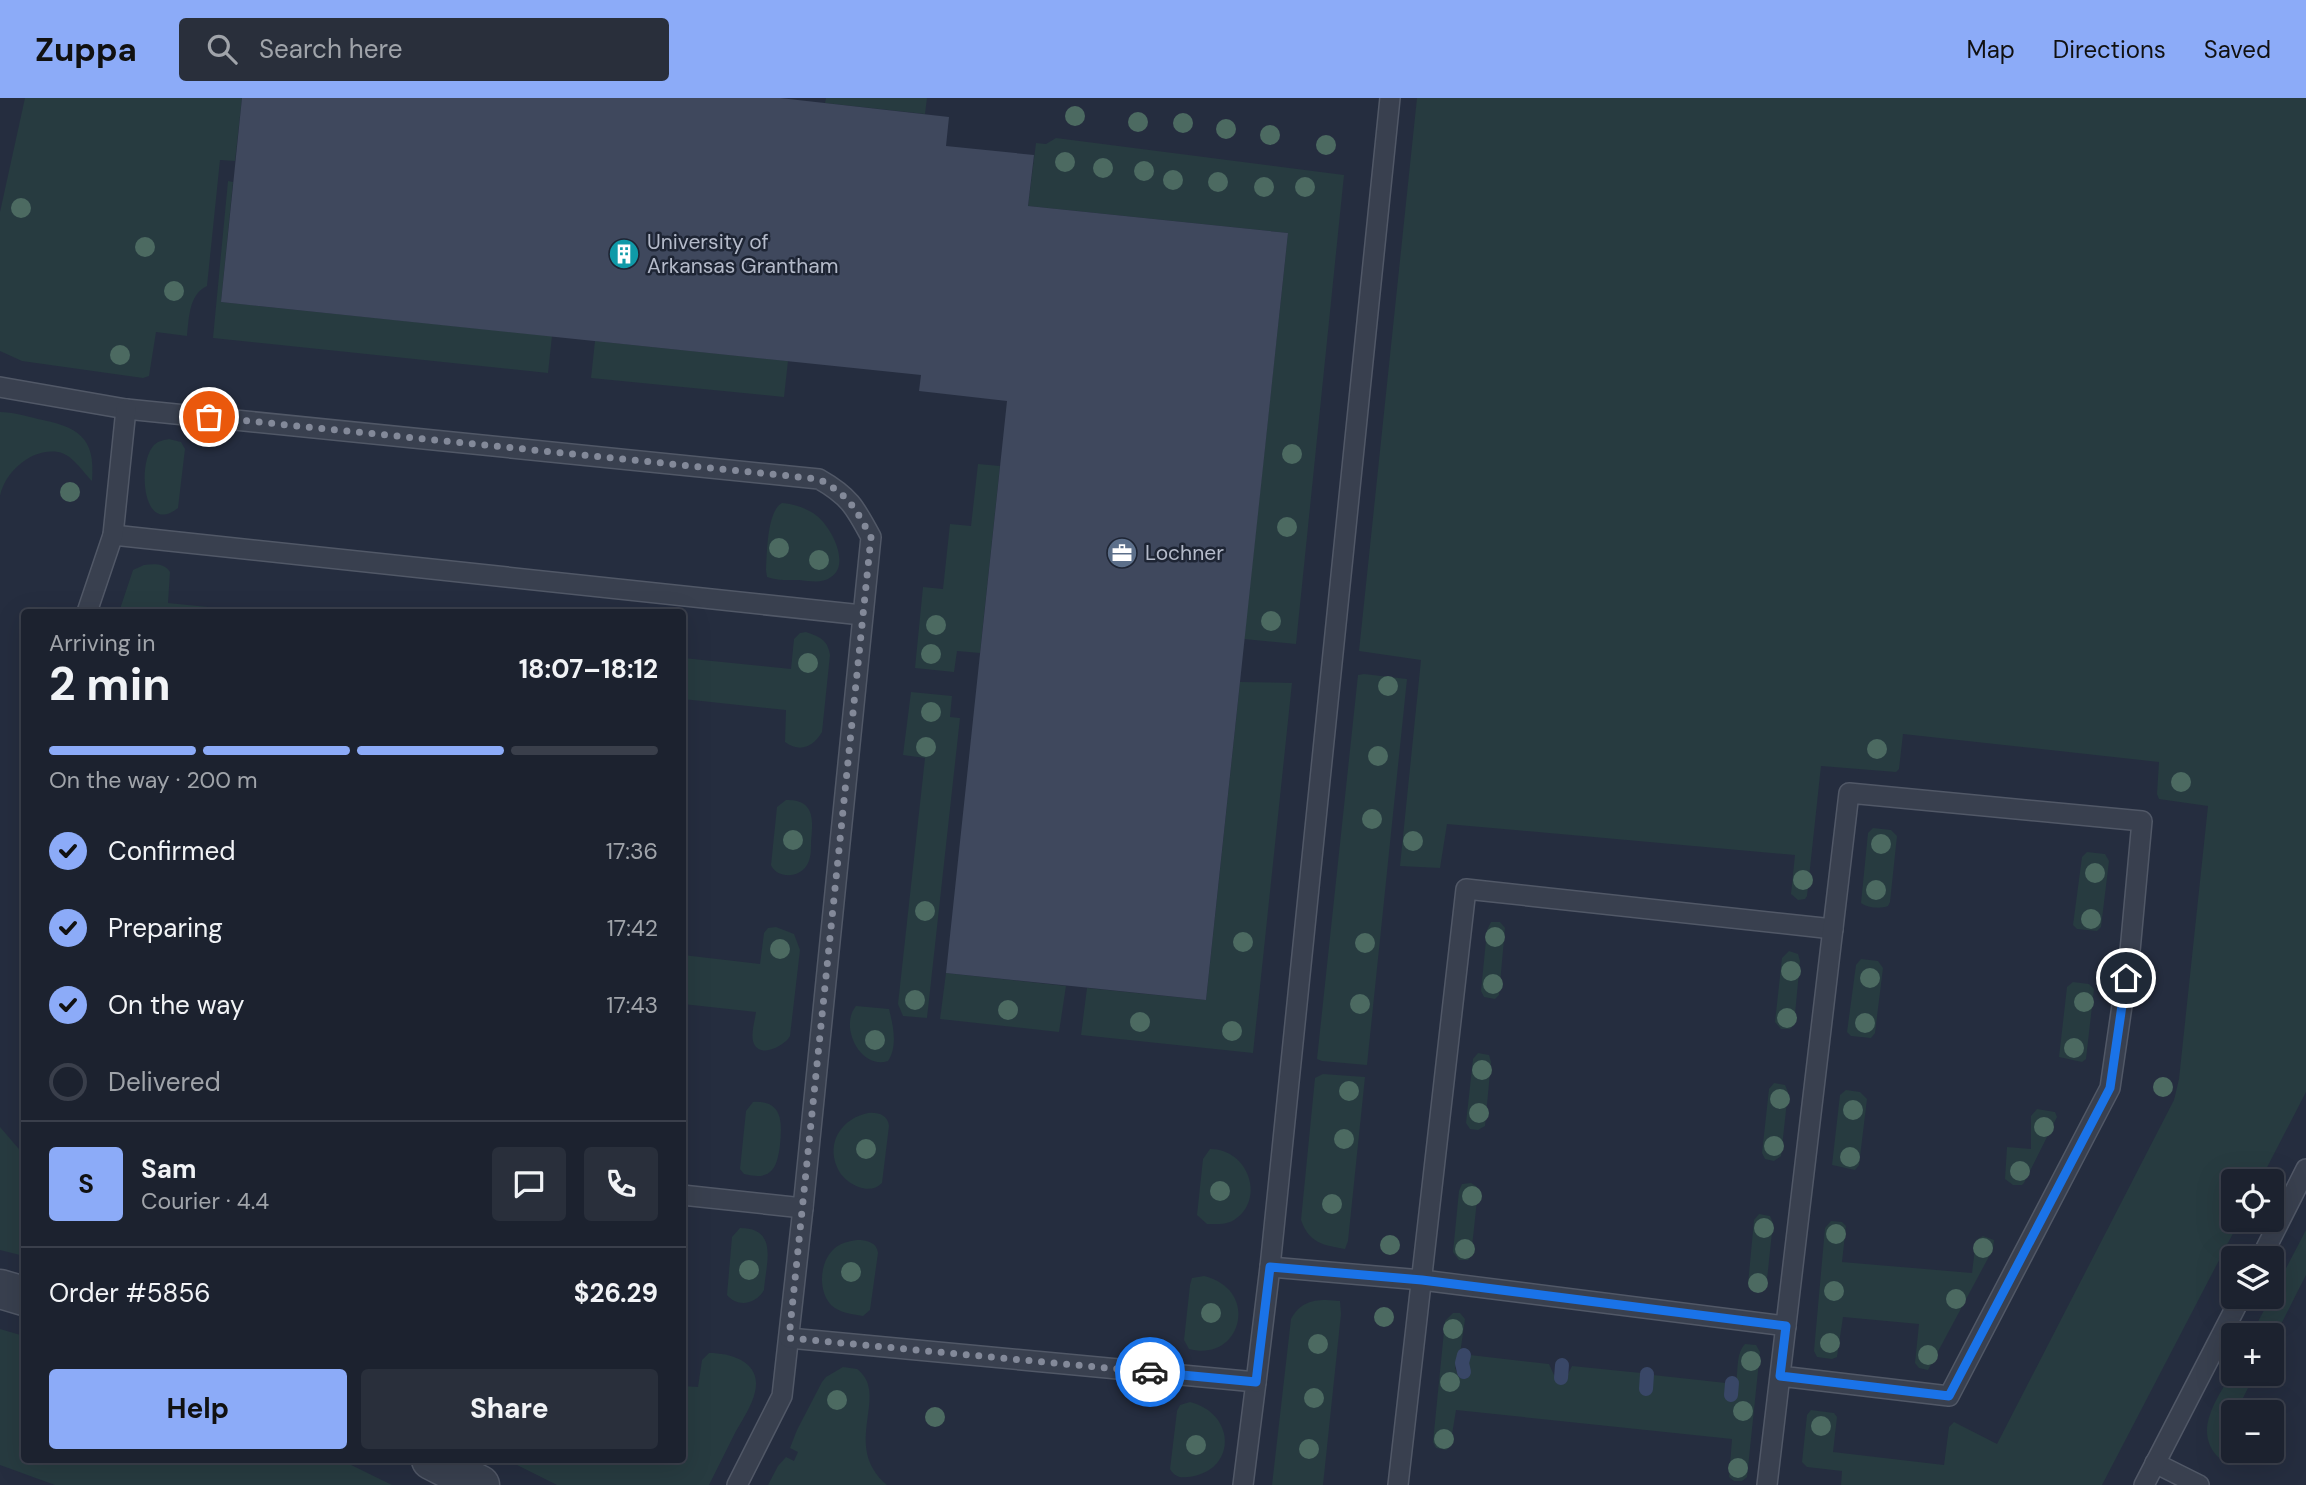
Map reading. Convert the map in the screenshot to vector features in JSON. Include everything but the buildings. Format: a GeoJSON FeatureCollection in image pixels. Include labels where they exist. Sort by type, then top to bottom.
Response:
{"type":"FeatureCollection","features":[{"type":"Feature","properties":{"kind":"street"},"geometry":{"type":"LineString","coordinates":[[0,1289],[21,1295]]}},
{"type":"Feature","properties":{"kind":"street"},"geometry":{"type":"LineString","coordinates":[[437,1463],[480,1485]]}},
{"type":"Feature","properties":{"kind":"lane"},"geometry":{"type":"LineString","coordinates":[[1243,1485],[1270,1267],[1390,98]]}},
{"type":"Feature","properties":{"kind":"lane"},"geometry":{"type":"LineString","coordinates":[[0,387],[126,409],[819,479],[842,492],[857,511],[871,537],[782,1396],[737,1485]]}},
{"type":"Feature","properties":{"kind":"lane"},"geometry":{"type":"LineString","coordinates":[[88,609],[113,535],[126,409]]}},
{"type":"Feature","properties":{"kind":"lane"},"geometry":{"type":"LineString","coordinates":[[113,535],[862,615]]}},
{"type":"Feature","properties":{"kind":"lane"},"geometry":{"type":"LineString","coordinates":[[1766,1485],[1849,793],[2142,821],[2130,951],[2110,1088],[1949,1396],[1780,1376]]}},
{"type":"Feature","properties":{"kind":"lane"},"geometry":{"type":"LineString","coordinates":[[1398,1485],[1466,889],[1833,929]]}},
{"type":"Feature","properties":{"kind":"lane"},"geometry":{"type":"LineString","coordinates":[[2266,1246],[2306,1170]]}},
{"type":"Feature","properties":{"kind":"lane"},"geometry":{"type":"LineString","coordinates":[[686,1195],[803,1208]]}},
{"type":"Feature","properties":{"kind":"lane"},"geometry":{"type":"LineString","coordinates":[[1270,1267],[1422,1280],[1786,1326]]}},
{"type":"Feature","properties":{"kind":"lane"},"geometry":{"type":"LineString","coordinates":[[2144,1485],[2235,1309]]}},
{"type":"Feature","properties":{"kind":"lane"},"geometry":{"type":"LineString","coordinates":[[789,1338],[1256,1382]]}},
{"type":"Feature","properties":{"kind":"lane"},"geometry":{"type":"LineString","coordinates":[[2155,1463],[2199,1485]]}},
{"type":"Feature","properties":{"kind":"green space"},"geometry":{"type":"Polygon","coordinates":[[[25,98],[242,98],[235,161],[220,160],[207,286],[193,301],[187,336],[156,332],[149,376],[143,378],[22,361],[0,351],[0,212],[25,98]]]}},
{"type":"Feature","properties":{"kind":"green space"},"geometry":{"type":"Polygon","coordinates":[[[826,98],[927,98],[925,114],[825,103],[826,98]]]}},
{"type":"Feature","properties":{"kind":"green space"},"geometry":{"type":"Polygon","coordinates":[[[1417,98],[2306,98],[2306,1092],[2266,1169],[2221,1169],[2221,1232],[2234,1232],[2226,1246],[2221,1246],[2221,1256],[2102,1485],[1841,1485],[1842,1471],[1807,1467],[1802,1462],[1807,1415],[1811,1410],[1834,1413],[1837,1417],[1833,1452],[1944,1465],[1949,1427],[1954,1422],[1997,1444],[2174,1100],[2179,1079],[2208,806],[2159,799],[2159,762],[1903,734],[1899,769],[1896,772],[1821,766],[1805,899],[1798,900],[1791,894],[1795,855],[1447,824],[1440,868],[1400,866],[1421,660],[1359,651],[1417,98]]]}},
{"type":"Feature","properties":{"kind":"green space"},"geometry":{"type":"Polygon","coordinates":[[[1056,138],[1344,175],[1296,644],[1244,639],[1288,233],[1028,206],[1036,143],[1046,144],[1056,138]]]}},
{"type":"Feature","properties":{"kind":"green space"},"geometry":{"type":"Polygon","coordinates":[[[228,181],[233,182],[221,302],[552,336],[548,373],[213,338],[228,181]]]}},
{"type":"Feature","properties":{"kind":"green space"},"geometry":{"type":"Polygon","coordinates":[[[595,341],[788,361],[784,397],[591,378],[595,341]]]}},
{"type":"Feature","properties":{"kind":"green space"},"geometry":{"type":"Polygon","coordinates":[[[0,412],[52,422],[81,436],[91,453],[92,481],[68,456],[48,452],[29,458],[13,470],[0,496],[0,412]]]}},
{"type":"Feature","properties":{"kind":"green space"},"geometry":{"type":"Polygon","coordinates":[[[169,439],[181,442],[185,449],[178,508],[166,514],[157,513],[150,505],[145,480],[149,454],[154,445],[169,439]]]}},
{"type":"Feature","properties":{"kind":"green space"},"geometry":{"type":"Polygon","coordinates":[[[978,464],[1000,466],[980,653],[957,651],[954,672],[915,668],[923,587],[943,589],[950,524],[971,526],[978,464]]]}},
{"type":"Feature","properties":{"kind":"green space"},"geometry":{"type":"Polygon","coordinates":[[[782,503],[809,511],[828,528],[839,555],[837,571],[831,577],[816,582],[767,577],[771,523],[773,514],[782,503]]]}},
{"type":"Feature","properties":{"kind":"green space"},"geometry":{"type":"Polygon","coordinates":[[[155,564],[168,569],[168,603],[229,609],[120,609],[133,570],[155,564]]]}},
{"type":"Feature","properties":{"kind":"green space"},"geometry":{"type":"Polygon","coordinates":[[[806,632],[822,640],[830,655],[822,732],[810,745],[801,748],[785,742],[786,710],[686,699],[686,658],[791,669],[794,639],[800,633],[806,632]]]}},
{"type":"Feature","properties":{"kind":"green space"},"geometry":{"type":"Polygon","coordinates":[[[1358,675],[1407,679],[1367,1065],[1317,1059],[1358,675]]]}},
{"type":"Feature","properties":{"kind":"green space"},"geometry":{"type":"Polygon","coordinates":[[[1240,682],[1292,683],[1253,1053],[1081,1035],[1087,988],[1206,1000],[1240,682]]]}},
{"type":"Feature","properties":{"kind":"green space"},"geometry":{"type":"Polygon","coordinates":[[[911,692],[952,696],[950,717],[960,718],[927,1018],[903,1016],[898,1004],[925,758],[903,755],[911,692]]]}},
{"type":"Feature","properties":{"kind":"green space"},"geometry":{"type":"Polygon","coordinates":[[[786,800],[803,803],[808,808],[812,827],[808,863],[799,872],[783,875],[771,865],[777,807],[786,800]]]}},
{"type":"Feature","properties":{"kind":"green space"},"geometry":{"type":"Polygon","coordinates":[[[1873,828],[1891,830],[1897,836],[1890,902],[1882,908],[1861,903],[1868,833],[1873,828]]]}},
{"type":"Feature","properties":{"kind":"green space"},"geometry":{"type":"Polygon","coordinates":[[[2087,852],[2105,854],[2109,861],[2101,927],[2097,931],[2077,929],[2073,925],[2082,857],[2087,852]]]}},
{"type":"Feature","properties":{"kind":"green space"},"geometry":{"type":"Polygon","coordinates":[[[1491,922],[1500,922],[1505,928],[1499,995],[1495,999],[1484,997],[1481,991],[1487,930],[1491,922]]]}},
{"type":"Feature","properties":{"kind":"green space"},"geometry":{"type":"Polygon","coordinates":[[[776,927],[794,934],[800,950],[790,1036],[777,1047],[760,1050],[753,1041],[756,1012],[686,1004],[686,955],[760,964],[764,933],[768,928],[776,927]]]}},
{"type":"Feature","properties":{"kind":"green space"},"geometry":{"type":"Polygon","coordinates":[[[1789,951],[1798,954],[1800,961],[1794,1025],[1790,1029],[1781,1029],[1775,1022],[1782,958],[1789,951]]]}},
{"type":"Feature","properties":{"kind":"green space"},"geometry":{"type":"Polygon","coordinates":[[[1861,959],[1878,961],[1883,968],[1875,1033],[1871,1038],[1851,1036],[1847,1032],[1856,965],[1861,959]]]}},
{"type":"Feature","properties":{"kind":"green space"},"geometry":{"type":"Polygon","coordinates":[[[946,973],[1066,986],[1059,1032],[940,1019],[946,973]]]}},
{"type":"Feature","properties":{"kind":"green space"},"geometry":{"type":"Polygon","coordinates":[[[2073,982],[2089,984],[2094,989],[2086,1059],[2082,1062],[2059,1057],[2067,987],[2073,982]]]}},
{"type":"Feature","properties":{"kind":"green space"},"geometry":{"type":"Polygon","coordinates":[[[856,1006],[889,1009],[894,1042],[888,1061],[869,1059],[855,1044],[850,1024],[851,1014],[856,1006]]]}},
{"type":"Feature","properties":{"kind":"green space"},"geometry":{"type":"Polygon","coordinates":[[[1478,1053],[1489,1055],[1491,1062],[1485,1126],[1478,1130],[1470,1129],[1466,1123],[1473,1059],[1478,1053]]]}},
{"type":"Feature","properties":{"kind":"green space"},"geometry":{"type":"Polygon","coordinates":[[[1323,1074],[1365,1077],[1345,1249],[1318,1242],[1308,1234],[1301,1220],[1315,1078],[1323,1074]]]}},
{"type":"Feature","properties":{"kind":"green space"},"geometry":{"type":"Polygon","coordinates":[[[1774,1083],[1785,1085],[1788,1092],[1781,1156],[1774,1161],[1765,1159],[1762,1153],[1769,1089],[1774,1083]]]}},
{"type":"Feature","properties":{"kind":"green space"},"geometry":{"type":"Polygon","coordinates":[[[1846,1090],[1860,1092],[1867,1099],[1859,1165],[1855,1170],[1832,1165],[1840,1095],[1846,1090]]]}},
{"type":"Feature","properties":{"kind":"green space"},"geometry":{"type":"Polygon","coordinates":[[[753,1102],[763,1102],[775,1109],[781,1128],[777,1161],[771,1171],[761,1176],[744,1174],[740,1169],[746,1111],[753,1102]]]}},
{"type":"Feature","properties":{"kind":"green space"},"geometry":{"type":"Polygon","coordinates":[[[2037,1109],[2055,1112],[2057,1117],[2024,1183],[2013,1185],[2005,1179],[2007,1147],[2031,1149],[2031,1116],[2037,1109]]]}},
{"type":"Feature","properties":{"kind":"green space"},"geometry":{"type":"Polygon","coordinates":[[[868,1113],[882,1115],[889,1126],[882,1183],[870,1189],[850,1183],[840,1173],[834,1157],[835,1140],[844,1125],[868,1113]]]}},
{"type":"Feature","properties":{"kind":"green space"},"geometry":{"type":"Polygon","coordinates":[[[0,1127],[21,1152],[21,1255],[0,1250],[0,1127]]]}},
{"type":"Feature","properties":{"kind":"green space"},"geometry":{"type":"Polygon","coordinates":[[[1210,1149],[1224,1151],[1235,1157],[1249,1177],[1251,1189],[1244,1211],[1234,1220],[1224,1223],[1207,1224],[1197,1215],[1203,1159],[1210,1149]]]}},
{"type":"Feature","properties":{"kind":"green space"},"geometry":{"type":"Polygon","coordinates":[[[1471,1183],[1478,1191],[1471,1256],[1468,1260],[1459,1260],[1453,1252],[1459,1191],[1462,1184],[1471,1183]]]}},
{"type":"Feature","properties":{"kind":"green space"},"geometry":{"type":"Polygon","coordinates":[[[1759,1214],[1770,1216],[1773,1223],[1766,1289],[1759,1291],[1751,1290],[1748,1284],[1754,1220],[1759,1214]]]}},
{"type":"Feature","properties":{"kind":"green space"},"geometry":{"type":"Polygon","coordinates":[[[1831,1221],[1842,1222],[1846,1226],[1842,1262],[1972,1273],[1976,1240],[1983,1236],[1994,1240],[1993,1249],[1928,1370],[1919,1368],[1915,1363],[1919,1324],[1843,1317],[1837,1357],[1817,1357],[1814,1351],[1825,1228],[1831,1221]]]}},
{"type":"Feature","properties":{"kind":"green space"},"geometry":{"type":"Polygon","coordinates":[[[740,1228],[760,1234],[765,1240],[768,1259],[764,1290],[756,1299],[747,1303],[736,1302],[727,1295],[732,1237],[740,1228]]]}},
{"type":"Feature","properties":{"kind":"green space"},"geometry":{"type":"Polygon","coordinates":[[[2306,1230],[2306,1275],[2282,1323],[2257,1323],[2265,1309],[2284,1309],[2284,1272],[2306,1230]]]}},
{"type":"Feature","properties":{"kind":"green space"},"geometry":{"type":"Polygon","coordinates":[[[857,1240],[873,1244],[878,1253],[870,1310],[863,1316],[834,1308],[827,1299],[822,1284],[823,1267],[830,1253],[840,1245],[857,1240]]]}},
{"type":"Feature","properties":{"kind":"green space"},"geometry":{"type":"Polygon","coordinates":[[[1204,1276],[1222,1284],[1233,1295],[1238,1309],[1237,1323],[1232,1336],[1221,1345],[1207,1350],[1189,1349],[1184,1340],[1190,1285],[1192,1278],[1204,1276]]]}},
{"type":"Feature","properties":{"kind":"green space"},"geometry":{"type":"Polygon","coordinates":[[[1326,1300],[1340,1301],[1341,1314],[1323,1485],[1272,1485],[1291,1319],[1306,1304],[1326,1300]]]}},
{"type":"Feature","properties":{"kind":"green space"},"geometry":{"type":"Polygon","coordinates":[[[1453,1313],[1460,1313],[1465,1319],[1455,1368],[1459,1376],[1467,1369],[1470,1355],[1549,1364],[1554,1375],[1566,1378],[1572,1366],[1641,1373],[1641,1383],[1646,1389],[1651,1384],[1653,1375],[1726,1383],[1732,1396],[1741,1349],[1745,1344],[1756,1345],[1760,1352],[1747,1477],[1742,1481],[1734,1481],[1729,1477],[1732,1439],[1456,1410],[1450,1447],[1446,1450],[1436,1448],[1433,1442],[1445,1321],[1453,1313]]]}},
{"type":"Feature","properties":{"kind":"green space"},"geometry":{"type":"Polygon","coordinates":[[[0,1329],[21,1335],[21,1463],[347,1463],[392,1485],[55,1485],[0,1465],[0,1329]]]}},
{"type":"Feature","properties":{"kind":"green space"},"geometry":{"type":"Polygon","coordinates":[[[709,1353],[736,1358],[750,1367],[756,1382],[750,1407],[709,1485],[557,1485],[513,1463],[686,1463],[686,1386],[698,1387],[702,1360],[709,1353]]]}},
{"type":"Feature","properties":{"kind":"green space"},"geometry":{"type":"Polygon","coordinates":[[[843,1367],[857,1369],[866,1380],[869,1392],[867,1454],[874,1470],[887,1485],[768,1485],[786,1457],[794,1461],[798,1452],[790,1448],[822,1382],[843,1367]]]}},
{"type":"Feature","properties":{"kind":"green space"},"geometry":{"type":"Polygon","coordinates":[[[2224,1386],[2249,1386],[2242,1400],[2221,1400],[2221,1458],[2208,1441],[2208,1423],[2224,1386]]]}},
{"type":"Feature","properties":{"kind":"green space"},"geometry":{"type":"Polygon","coordinates":[[[1190,1402],[1205,1408],[1216,1418],[1223,1430],[1225,1442],[1223,1454],[1216,1465],[1204,1473],[1183,1477],[1170,1469],[1177,1411],[1180,1405],[1190,1402]]]}},
{"type":"Feature","properties":{"kind":"waterway"},"geometry":{"type":"LineString","coordinates":[[1464,1355],[1464,1372]]}},
{"type":"Feature","properties":{"kind":"waterway"},"geometry":{"type":"LineString","coordinates":[[1561,1378],[1562,1365]]}},
{"type":"Feature","properties":{"kind":"waterway"},"geometry":{"type":"LineString","coordinates":[[1646,1389],[1647,1374]]}},
{"type":"Feature","properties":{"kind":"waterway"},"geometry":{"type":"LineString","coordinates":[[1731,1395],[1732,1383]]}},
{"type":"Feature","properties":{"kind":"way so far"},"geometry":{"type":"LineString","coordinates":[[209,417],[819,479],[842,492],[857,511],[871,537],[789,1338],[1150,1372]]}},
{"type":"Feature","properties":{"kind":"place","name":"University of Arkansas Grantham"},"geometry":{"type":"Point","coordinates":[624,254]}},
{"type":"Feature","properties":{"kind":"place","name":"Lochner"},"geometry":{"type":"Point","coordinates":[1122,553]}},
{"type":"Feature","properties":{"kind":"route"},"geometry":{"type":"LineString","coordinates":[[1150,1372],[1256,1382],[1270,1267],[1422,1280],[1786,1326],[1780,1376],[1949,1396],[2110,1088],[2126,978]]}}]}
